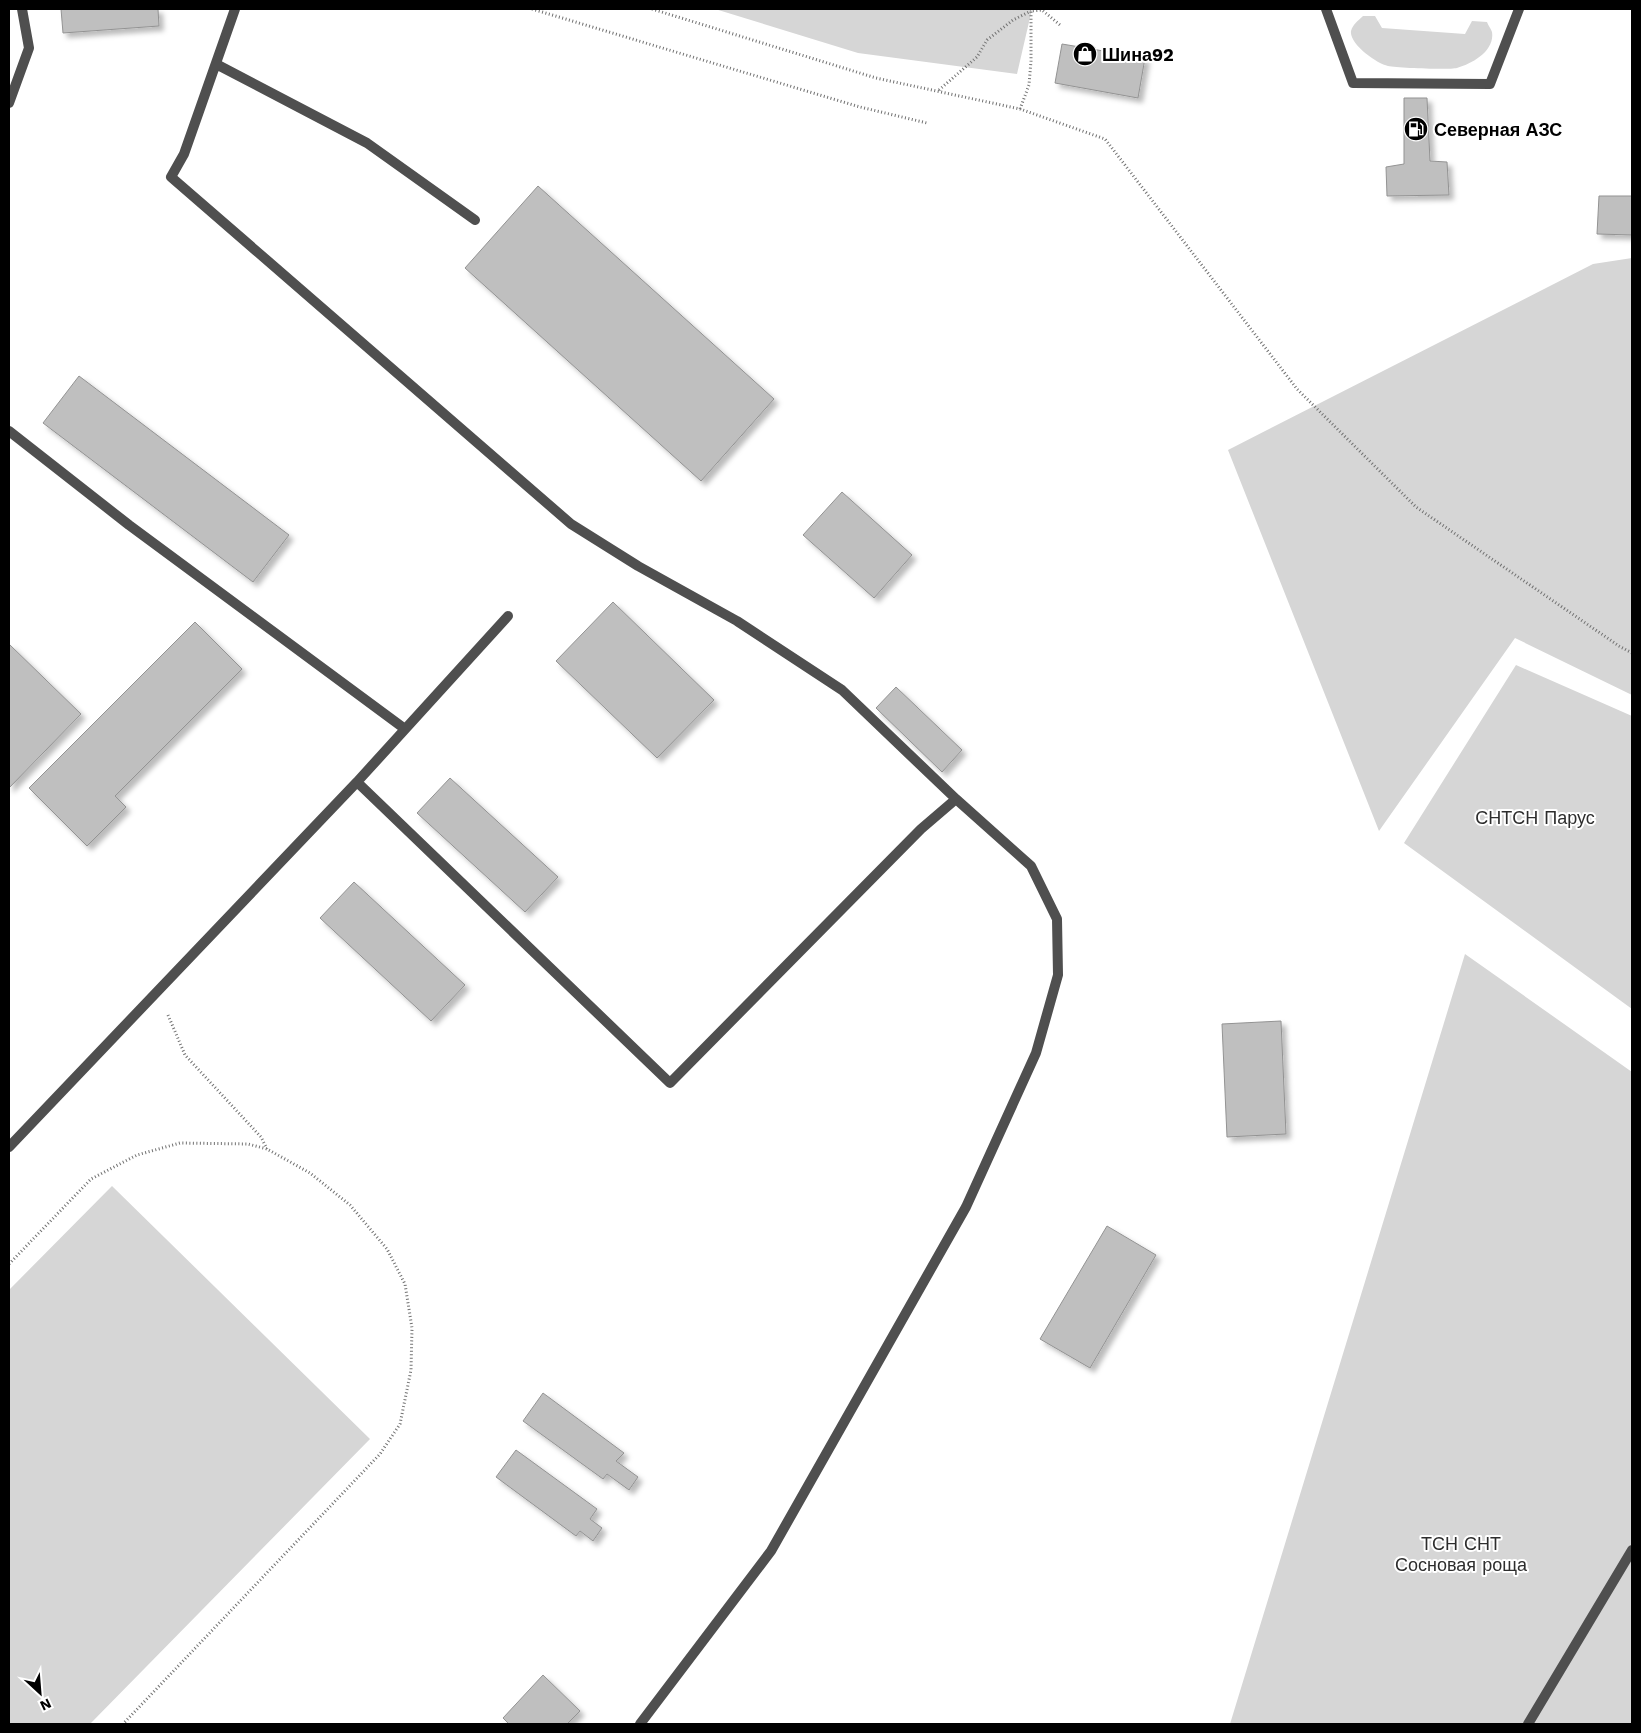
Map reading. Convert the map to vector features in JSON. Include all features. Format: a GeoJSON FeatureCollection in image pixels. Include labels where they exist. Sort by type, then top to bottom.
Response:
{"type":"FeatureCollection","features":[{"type":"Feature","properties":{"kind":"street"},"geometry":{"type":"LineString","coordinates":[[9,103],[29,48],[22,9]]}},
{"type":"Feature","properties":{"kind":"street"},"geometry":{"type":"LineString","coordinates":[[235,9],[184,154],[171,177],[572,524],[638,566],[737,620],[842,690],[956,800],[1031,866],[1056,919],[1058,976],[1036,1053],[966,1207],[771,1551],[640,1724]]}},
{"type":"Feature","properties":{"kind":"street"},"geometry":{"type":"LineString","coordinates":[[1326,9],[1353,83],[1490,84],[1518,9]]}},
{"type":"Feature","properties":{"kind":"street"},"geometry":{"type":"LineString","coordinates":[[216,64],[367,143],[476,220]]}},
{"type":"Feature","properties":{"kind":"street"},"geometry":{"type":"LineString","coordinates":[[9,431],[129,525],[405,729]]}},
{"type":"Feature","properties":{"kind":"street"},"geometry":{"type":"LineString","coordinates":[[9,1147],[357,782],[508,616]]}},
{"type":"Feature","properties":{"kind":"street"},"geometry":{"type":"LineString","coordinates":[[357,782],[670,1083],[921,829],[956,800]]}},
{"type":"Feature","properties":{"kind":"street"},"geometry":{"type":"LineString","coordinates":[[1528,1724],[1632,1552]]}},
{"type":"Feature","properties":{"kind":"path"},"geometry":{"type":"LineString","coordinates":[[532,9],[860,107],[927,123]]}},
{"type":"Feature","properties":{"kind":"path"},"geometry":{"type":"LineString","coordinates":[[652,9],[876,78],[939,90],[1020,109],[1105,139],[1297,389],[1416,507],[1632,653]]}},
{"type":"Feature","properties":{"kind":"path"},"geometry":{"type":"LineString","coordinates":[[939,90],[977,57],[987,40],[1013,20],[1031,11],[1042,10],[1060,25]]}},
{"type":"Feature","properties":{"kind":"path"},"geometry":{"type":"LineString","coordinates":[[1020,109],[1029,85],[1031,11]]}},
{"type":"Feature","properties":{"kind":"path"},"geometry":{"type":"LineString","coordinates":[[157,992],[185,1055],[261,1137],[268,1150]]}},
{"type":"Feature","properties":{"kind":"path"},"geometry":{"type":"LineString","coordinates":[[9,1264],[91,1179],[137,1155],[180,1143],[248,1144],[268,1150],[310,1173],[350,1205],[387,1249],[405,1284],[412,1328],[411,1370],[400,1424],[380,1454],[123,1724]]}},
{"type":"Feature","properties":{"kind":"green space"},"geometry":{"type":"Polygon","coordinates":[[[715,9],[1032,9],[1017,74],[858,53],[715,9]]]}},
{"type":"Feature","properties":{"kind":"green space"},"geometry":{"type":"Polygon","coordinates":[[[1363,16],[1375,16],[1382,28],[1465,34],[1472,21],[1487,22],[1492,32],[1492,39],[1490,45],[1481,56],[1457,68],[1388,66],[1377,62],[1354,42],[1351,31],[1353,26],[1363,16]]]}},
{"type":"Feature","properties":{"kind":"green space"},"geometry":{"type":"Polygon","coordinates":[[[1632,258],[1632,695],[1515,638],[1379,831],[1228,450],[1593,264],[1632,258]]]}},
{"type":"Feature","properties":{"kind":"green space","name":"СНТСН Парус"},"geometry":{"type":"Polygon","coordinates":[[[1516,665],[1632,716],[1632,1009],[1404,843],[1516,665]]]}},
{"type":"Feature","properties":{"kind":"green space","name":"ТСН СНТ Сосновая роща"},"geometry":{"type":"Polygon","coordinates":[[[1465,954],[1632,1072],[1632,1724],[1230,1724],[1465,954]]]}},
{"type":"Feature","properties":{"kind":"green space"},"geometry":{"type":"Polygon","coordinates":[[[112,1186],[370,1439],[90,1724],[9,1724],[9,1290],[112,1186]]]}},
{"type":"Feature","properties":{"kind":"building"},"geometry":{"type":"Polygon","coordinates":[[[61,9],[158,9],[159,26],[63,33],[61,9]]]}},
{"type":"Feature","properties":{"kind":"building"},"geometry":{"type":"Polygon","coordinates":[[[1062,44],[1145,58],[1138,98],[1055,83],[1062,44]]]}},
{"type":"Feature","properties":{"kind":"building","name":"Северная АЗС"},"geometry":{"type":"Polygon","coordinates":[[[1404,98],[1427,98],[1430,161],[1447,162],[1449,195],[1387,196],[1386,167],[1404,164],[1404,98]]]}},
{"type":"Feature","properties":{"kind":"building"},"geometry":{"type":"Polygon","coordinates":[[[538,186],[774,399],[701,481],[465,268],[538,186]]]}},
{"type":"Feature","properties":{"kind":"building"},"geometry":{"type":"Polygon","coordinates":[[[1599,196],[1632,196],[1632,235],[1597,234],[1599,196]]]}},
{"type":"Feature","properties":{"kind":"building"},"geometry":{"type":"Polygon","coordinates":[[[79,376],[289,535],[253,582],[43,423],[79,376]]]}},
{"type":"Feature","properties":{"kind":"building"},"geometry":{"type":"Polygon","coordinates":[[[842,492],[912,555],[874,598],[803,535],[842,492]]]}},
{"type":"Feature","properties":{"kind":"building"},"geometry":{"type":"Polygon","coordinates":[[[613,602],[714,700],[657,758],[556,661],[613,602]]]}},
{"type":"Feature","properties":{"kind":"building"},"geometry":{"type":"Polygon","coordinates":[[[195,622],[242,669],[115,796],[126,807],[87,846],[29,788],[195,622]]]}},
{"type":"Feature","properties":{"kind":"building"},"geometry":{"type":"Polygon","coordinates":[[[9,644],[81,714],[9,788],[9,644]]]}},
{"type":"Feature","properties":{"kind":"building"},"geometry":{"type":"Polygon","coordinates":[[[896,687],[962,750],[942,772],[876,708],[896,687]]]}},
{"type":"Feature","properties":{"kind":"building"},"geometry":{"type":"Polygon","coordinates":[[[450,778],[558,877],[525,912],[417,813],[450,778]]]}},
{"type":"Feature","properties":{"kind":"building"},"geometry":{"type":"Polygon","coordinates":[[[354,882],[465,985],[431,1021],[320,918],[354,882]]]}},
{"type":"Feature","properties":{"kind":"building"},"geometry":{"type":"Polygon","coordinates":[[[1281,1021],[1286,1134],[1227,1137],[1222,1024],[1281,1021]]]}},
{"type":"Feature","properties":{"kind":"building"},"geometry":{"type":"Polygon","coordinates":[[[1107,1226],[1156,1255],[1090,1368],[1040,1339],[1107,1226]]]}},
{"type":"Feature","properties":{"kind":"building"},"geometry":{"type":"Polygon","coordinates":[[[543,1393],[624,1453],[616,1461],[638,1477],[629,1490],[607,1474],[603,1479],[523,1421],[543,1393]]]}},
{"type":"Feature","properties":{"kind":"building"},"geometry":{"type":"Polygon","coordinates":[[[516,1450],[597,1509],[590,1519],[602,1528],[593,1541],[580,1531],[576,1536],[496,1477],[516,1450]]]}},
{"type":"Feature","properties":{"kind":"building"},"geometry":{"type":"Polygon","coordinates":[[[543,1675],[580,1711],[567,1724],[509,1724],[503,1718],[543,1675]]]}},
{"type":"Feature","properties":{"kind":"place","name":"Шина92"},"geometry":{"type":"Point","coordinates":[1085,54]}},
{"type":"Feature","properties":{"kind":"place","name":"Северная АЗС"},"geometry":{"type":"Point","coordinates":[1416,129]}}]}
